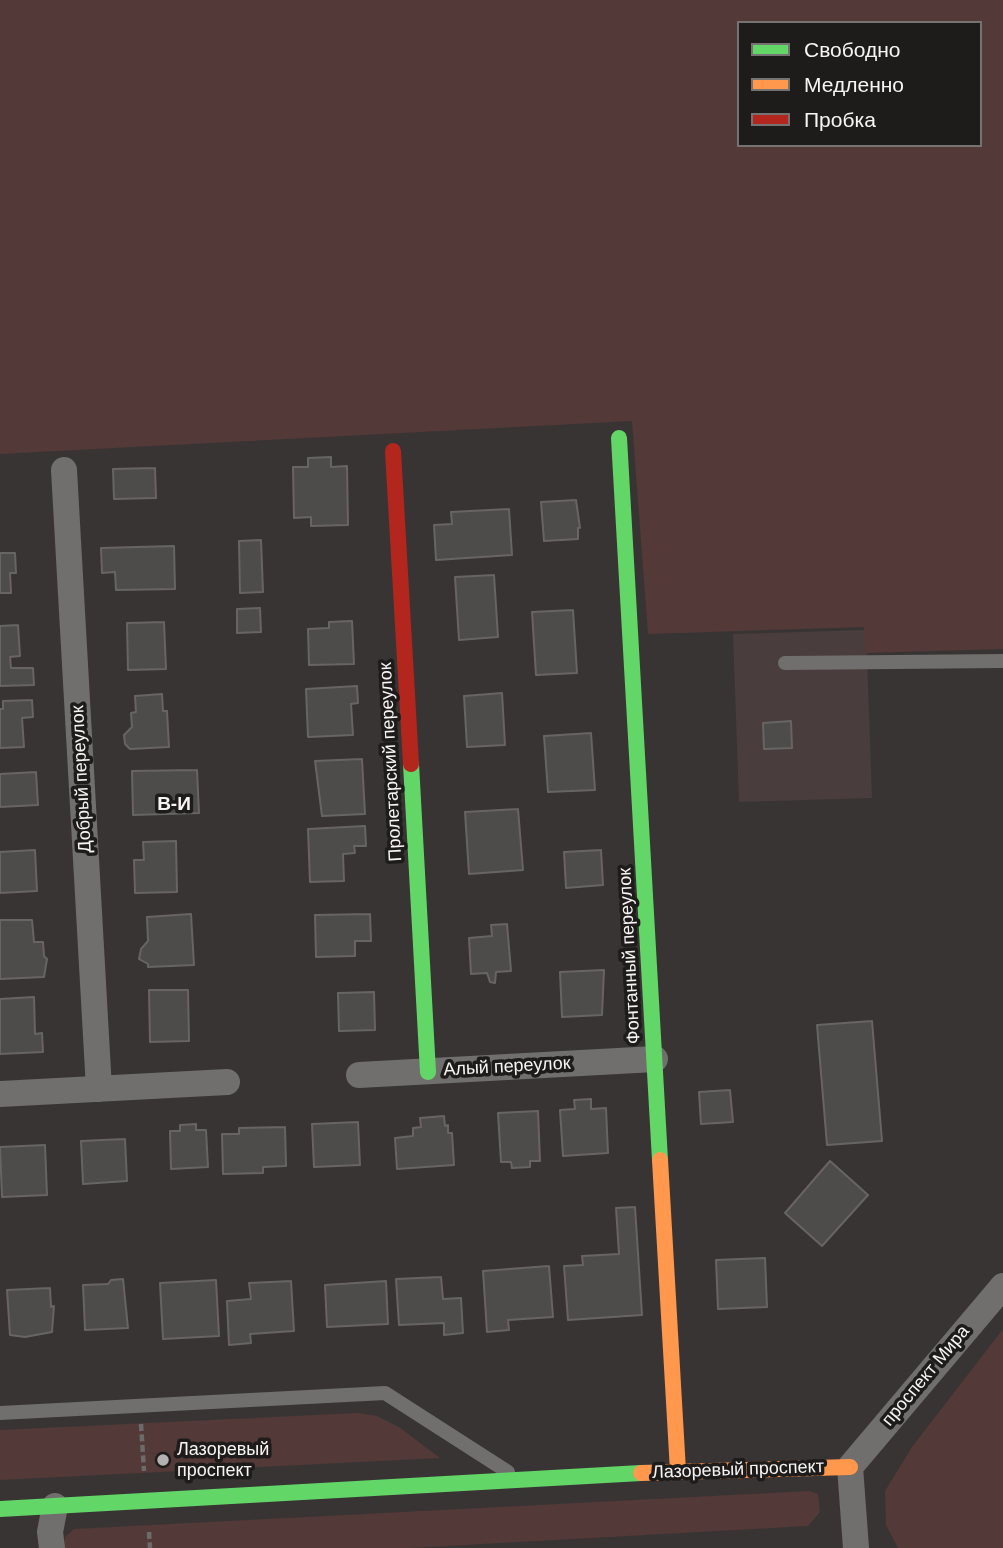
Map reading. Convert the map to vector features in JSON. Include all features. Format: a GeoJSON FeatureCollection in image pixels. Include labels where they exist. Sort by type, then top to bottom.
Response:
{"type":"FeatureCollection","features":[{"type":"Feature","properties":{"kind":"street","name":"Фонтанный переулок"},"geometry":{"type":"LineString","coordinates":[[620,438],[678,1471]]}},
{"type":"Feature","properties":{"kind":"street","name":"Пролетарский переулок"},"geometry":{"type":"LineString","coordinates":[[393,451],[428,1072]]}},
{"type":"Feature","properties":{"kind":"street","name":"Добрый переулок"},"geometry":{"type":"LineString","coordinates":[[64,470],[99,1089]]}},
{"type":"Feature","properties":{"kind":"street","name":"Алый переулок"},"geometry":{"type":"LineString","coordinates":[[359,1075],[655,1059]]}},
{"type":"Feature","properties":{"kind":"street"},"geometry":{"type":"LineString","coordinates":[[0,1094],[227,1082]]}},
{"type":"Feature","properties":{"kind":"street","name":"проспект Мира"},"geometry":{"type":"LineString","coordinates":[[850,1467],[1003,1286]]}},
{"type":"Feature","properties":{"kind":"street","name":"Лазоревый проспект"},"geometry":{"type":"LineString","coordinates":[[0,1509],[678,1471],[850,1467],[855,1548]]}},
{"type":"Feature","properties":{"kind":"street"},"geometry":{"type":"LineString","coordinates":[[52,1548],[50,1532],[55,1506]]}},
{"type":"Feature","properties":{"kind":"lane"},"geometry":{"type":"LineString","coordinates":[[785,663],[1003,661]]}},
{"type":"Feature","properties":{"kind":"lane"},"geometry":{"type":"LineString","coordinates":[[0,1413],[385,1393],[521,1480]]}},
{"type":"Feature","properties":{"kind":"shaded area"},"geometry":{"type":"Polygon","coordinates":[[[0,0],[1003,0],[1003,649],[865,653],[864,627],[648,634],[632,421],[0,454],[0,0]]]}},
{"type":"Feature","properties":{"kind":"shaded area"},"geometry":{"type":"Polygon","coordinates":[[[866,630],[872,798],[739,802],[733,634],[866,630]]]}},
{"type":"Feature","properties":{"kind":"shaded area"},"geometry":{"type":"Polygon","coordinates":[[[1003,1329],[1003,1548],[898,1548],[886,1525],[885,1491],[912,1447],[1003,1329]]]}},
{"type":"Feature","properties":{"kind":"shaded area"},"geometry":{"type":"Polygon","coordinates":[[[358,1413],[377,1416],[399,1427],[440,1458],[0,1480],[0,1430],[358,1413]]]}},
{"type":"Feature","properties":{"kind":"shaded area"},"geometry":{"type":"Polygon","coordinates":[[[809,1491],[818,1494],[820,1512],[808,1526],[411,1548],[63,1548],[65,1537],[74,1529],[809,1491]]]}},
{"type":"Feature","properties":{"kind":"building"},"geometry":{"type":"Polygon","coordinates":[[[331,457],[331,467],[347,466],[348,525],[311,526],[311,517],[294,518],[293,467],[308,467],[308,458],[331,457]]]}},
{"type":"Feature","properties":{"kind":"building"},"geometry":{"type":"Polygon","coordinates":[[[155,468],[156,498],[114,499],[113,469],[155,468]]]}},
{"type":"Feature","properties":{"kind":"building"},"geometry":{"type":"Polygon","coordinates":[[[576,500],[580,528],[578,539],[544,541],[541,502],[576,500]]]}},
{"type":"Feature","properties":{"kind":"building"},"geometry":{"type":"Polygon","coordinates":[[[509,509],[512,555],[436,560],[434,525],[452,524],[451,512],[509,509]]]}},
{"type":"Feature","properties":{"kind":"building"},"geometry":{"type":"Polygon","coordinates":[[[261,540],[263,592],[240,593],[239,541],[261,540]]]}},
{"type":"Feature","properties":{"kind":"building"},"geometry":{"type":"Polygon","coordinates":[[[174,546],[175,589],[116,590],[115,572],[102,573],[101,548],[174,546]]]}},
{"type":"Feature","properties":{"kind":"building"},"geometry":{"type":"Polygon","coordinates":[[[0,553],[15,553],[16,573],[10,573],[11,593],[0,593],[0,553]]]}},
{"type":"Feature","properties":{"kind":"building"},"geometry":{"type":"Polygon","coordinates":[[[494,575],[498,637],[459,640],[455,577],[494,575]]]}},
{"type":"Feature","properties":{"kind":"building"},"geometry":{"type":"Polygon","coordinates":[[[260,608],[261,632],[237,633],[237,609],[260,608]]]}},
{"type":"Feature","properties":{"kind":"building"},"geometry":{"type":"Polygon","coordinates":[[[573,610],[577,673],[536,675],[532,612],[573,610]]]}},
{"type":"Feature","properties":{"kind":"building"},"geometry":{"type":"Polygon","coordinates":[[[352,621],[354,664],[309,665],[308,629],[329,628],[329,622],[352,621]]]}},
{"type":"Feature","properties":{"kind":"building"},"geometry":{"type":"Polygon","coordinates":[[[164,622],[166,669],[128,670],[127,623],[164,622]]]}},
{"type":"Feature","properties":{"kind":"building"},"geometry":{"type":"Polygon","coordinates":[[[18,625],[20,656],[10,657],[11,668],[33,668],[34,685],[0,686],[0,626],[18,625]]]}},
{"type":"Feature","properties":{"kind":"building"},"geometry":{"type":"Polygon","coordinates":[[[357,686],[358,703],[351,704],[353,735],[308,737],[306,689],[357,686]]]}},
{"type":"Feature","properties":{"kind":"building"},"geometry":{"type":"Polygon","coordinates":[[[502,693],[505,745],[467,747],[464,696],[502,693]]]}},
{"type":"Feature","properties":{"kind":"building"},"geometry":{"type":"Polygon","coordinates":[[[162,694],[163,711],[167,711],[169,747],[130,749],[125,744],[124,735],[132,727],[131,713],[136,712],[135,696],[162,694]]]}},
{"type":"Feature","properties":{"kind":"building"},"geometry":{"type":"Polygon","coordinates":[[[32,700],[33,717],[22,718],[24,747],[0,748],[0,709],[3,709],[3,701],[32,700]]]}},
{"type":"Feature","properties":{"kind":"building"},"geometry":{"type":"Polygon","coordinates":[[[791,721],[792,748],[764,749],[763,723],[791,721]]]}},
{"type":"Feature","properties":{"kind":"building"},"geometry":{"type":"Polygon","coordinates":[[[591,733],[595,790],[548,792],[544,736],[591,733]]]}},
{"type":"Feature","properties":{"kind":"building"},"geometry":{"type":"Polygon","coordinates":[[[362,759],[365,814],[322,816],[315,761],[362,759]]]}},
{"type":"Feature","properties":{"kind":"building"},"geometry":{"type":"Polygon","coordinates":[[[197,770],[199,813],[133,815],[132,771],[197,770]]]}},
{"type":"Feature","properties":{"kind":"building"},"geometry":{"type":"Polygon","coordinates":[[[36,772],[38,805],[0,807],[0,774],[36,772]]]}},
{"type":"Feature","properties":{"kind":"building"},"geometry":{"type":"Polygon","coordinates":[[[518,809],[523,870],[469,874],[465,812],[518,809]]]}},
{"type":"Feature","properties":{"kind":"building"},"geometry":{"type":"Polygon","coordinates":[[[365,826],[366,846],[354,846],[355,853],[343,854],[344,881],[310,882],[308,829],[365,826]]]}},
{"type":"Feature","properties":{"kind":"building"},"geometry":{"type":"Polygon","coordinates":[[[176,841],[177,892],[135,893],[134,860],[144,860],[143,842],[176,841]]]}},
{"type":"Feature","properties":{"kind":"building"},"geometry":{"type":"Polygon","coordinates":[[[35,850],[37,891],[0,893],[0,852],[35,850]]]}},
{"type":"Feature","properties":{"kind":"building"},"geometry":{"type":"Polygon","coordinates":[[[601,850],[603,885],[566,888],[564,852],[601,850]]]}},
{"type":"Feature","properties":{"kind":"building"},"geometry":{"type":"Polygon","coordinates":[[[191,914],[194,965],[148,967],[148,964],[139,959],[141,949],[148,941],[147,917],[191,914]]]}},
{"type":"Feature","properties":{"kind":"building"},"geometry":{"type":"Polygon","coordinates":[[[370,914],[371,941],[355,941],[355,956],[316,957],[315,915],[370,914]]]}},
{"type":"Feature","properties":{"kind":"building"},"geometry":{"type":"Polygon","coordinates":[[[0,920],[32,920],[34,942],[43,942],[44,956],[47,959],[44,977],[0,979],[0,920]]]}},
{"type":"Feature","properties":{"kind":"building"},"geometry":{"type":"Polygon","coordinates":[[[507,924],[511,971],[496,972],[495,983],[490,982],[487,973],[471,974],[469,938],[492,936],[491,925],[507,924]]]}},
{"type":"Feature","properties":{"kind":"building"},"geometry":{"type":"Polygon","coordinates":[[[604,970],[602,1015],[562,1017],[560,972],[604,970]]]}},
{"type":"Feature","properties":{"kind":"building"},"geometry":{"type":"Polygon","coordinates":[[[149,990],[188,990],[189,1041],[150,1042],[149,990]]]}},
{"type":"Feature","properties":{"kind":"building"},"geometry":{"type":"Polygon","coordinates":[[[374,992],[375,1030],[339,1031],[338,993],[374,992]]]}},
{"type":"Feature","properties":{"kind":"building"},"geometry":{"type":"Polygon","coordinates":[[[34,997],[35,1034],[42,1033],[43,1052],[0,1054],[0,999],[34,997]]]}},
{"type":"Feature","properties":{"kind":"building"},"geometry":{"type":"Polygon","coordinates":[[[872,1021],[882,1141],[827,1145],[817,1025],[872,1021]]]}},
{"type":"Feature","properties":{"kind":"building"},"geometry":{"type":"Polygon","coordinates":[[[730,1090],[733,1122],[701,1124],[699,1092],[730,1090]]]}},
{"type":"Feature","properties":{"kind":"building"},"geometry":{"type":"Polygon","coordinates":[[[591,1099],[591,1109],[606,1108],[608,1153],[563,1156],[560,1110],[575,1109],[574,1100],[591,1099]]]}},
{"type":"Feature","properties":{"kind":"building"},"geometry":{"type":"Polygon","coordinates":[[[538,1111],[540,1161],[530,1161],[530,1167],[512,1168],[511,1162],[501,1162],[498,1113],[538,1111]]]}},
{"type":"Feature","properties":{"kind":"building"},"geometry":{"type":"Polygon","coordinates":[[[444,1116],[448,1133],[452,1133],[454,1165],[397,1169],[395,1138],[413,1136],[413,1128],[421,1127],[420,1118],[444,1116]]]}},
{"type":"Feature","properties":{"kind":"building"},"geometry":{"type":"Polygon","coordinates":[[[358,1122],[360,1165],[314,1167],[312,1124],[358,1122]]]}},
{"type":"Feature","properties":{"kind":"building"},"geometry":{"type":"Polygon","coordinates":[[[196,1124],[196,1130],[206,1130],[208,1167],[171,1169],[170,1131],[180,1131],[180,1125],[196,1124]]]}},
{"type":"Feature","properties":{"kind":"building"},"geometry":{"type":"Polygon","coordinates":[[[285,1127],[286,1166],[263,1167],[263,1173],[223,1174],[222,1134],[239,1134],[239,1128],[285,1127]]]}},
{"type":"Feature","properties":{"kind":"building"},"geometry":{"type":"Polygon","coordinates":[[[125,1139],[127,1181],[83,1184],[81,1141],[125,1139]]]}},
{"type":"Feature","properties":{"kind":"building"},"geometry":{"type":"Polygon","coordinates":[[[45,1145],[47,1195],[2,1197],[0,1147],[45,1145]]]}},
{"type":"Feature","properties":{"kind":"building"},"geometry":{"type":"Polygon","coordinates":[[[830,1161],[868,1195],[822,1246],[785,1213],[830,1161]]]}},
{"type":"Feature","properties":{"kind":"building"},"geometry":{"type":"Polygon","coordinates":[[[635,1207],[642,1315],[568,1320],[564,1266],[583,1265],[582,1256],[619,1254],[616,1208],[635,1207]]]}},
{"type":"Feature","properties":{"kind":"building"},"geometry":{"type":"Polygon","coordinates":[[[765,1258],[767,1307],[718,1309],[716,1260],[765,1258]]]}},
{"type":"Feature","properties":{"kind":"building"},"geometry":{"type":"Polygon","coordinates":[[[549,1266],[553,1317],[508,1320],[509,1330],[487,1332],[483,1271],[549,1266]]]}},
{"type":"Feature","properties":{"kind":"building"},"geometry":{"type":"Polygon","coordinates":[[[441,1277],[443,1299],[461,1298],[463,1333],[444,1335],[444,1323],[399,1325],[396,1279],[441,1277]]]}},
{"type":"Feature","properties":{"kind":"building"},"geometry":{"type":"Polygon","coordinates":[[[123,1279],[128,1328],[85,1330],[83,1285],[108,1284],[111,1280],[123,1279]]]}},
{"type":"Feature","properties":{"kind":"building"},"geometry":{"type":"Polygon","coordinates":[[[216,1280],[219,1336],[163,1339],[160,1283],[216,1280]]]}},
{"type":"Feature","properties":{"kind":"building"},"geometry":{"type":"Polygon","coordinates":[[[291,1281],[294,1331],[250,1334],[251,1343],[229,1345],[227,1301],[251,1299],[249,1283],[291,1281]]]}},
{"type":"Feature","properties":{"kind":"building"},"geometry":{"type":"Polygon","coordinates":[[[386,1281],[388,1324],[327,1327],[325,1285],[386,1281]]]}},
{"type":"Feature","properties":{"kind":"building"},"geometry":{"type":"Polygon","coordinates":[[[50,1288],[51,1307],[54,1306],[52,1332],[25,1337],[10,1335],[7,1290],[50,1288]]]}},
{"type":"Feature","properties":{"kind":"traffic: fast"},"geometry":{"type":"LineString","coordinates":[[619,438],[660,1160]]}},
{"type":"Feature","properties":{"kind":"traffic: fast"},"geometry":{"type":"LineString","coordinates":[[411,764],[428,1072]]}},
{"type":"Feature","properties":{"kind":"traffic: fast"},"geometry":{"type":"LineString","coordinates":[[0,1509],[641,1473]]}},
{"type":"Feature","properties":{"kind":"traffic: slow"},"geometry":{"type":"LineString","coordinates":[[660,1160],[678,1471]]}},
{"type":"Feature","properties":{"kind":"traffic: slow"},"geometry":{"type":"LineString","coordinates":[[641,1473],[850,1467]]}},
{"type":"Feature","properties":{"kind":"traffic: jam"},"geometry":{"type":"LineString","coordinates":[[393,451],[411,764]]}},
{"type":"Feature","properties":{"kind":"place","name":"Лазоревый проспект"},"geometry":{"type":"Point","coordinates":[163,1460]}},
{"type":"Feature","properties":{"kind":"district","name":"В-И"},"geometry":{"type":"Point","coordinates":[174,805]}}]}
